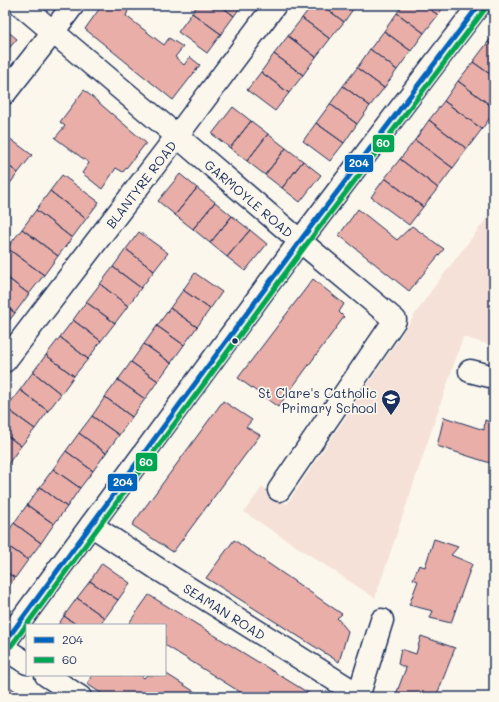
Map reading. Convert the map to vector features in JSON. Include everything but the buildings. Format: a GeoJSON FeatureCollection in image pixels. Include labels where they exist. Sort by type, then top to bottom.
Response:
{"type":"FeatureCollection","features":[{"type":"Feature","properties":{"kind":"street","name":"GARMOYLE ROAD"},"geometry":{"type":"LineString","coordinates":[[21,5],[395,320],[279,490]]}},
{"type":"Feature","properties":{"kind":"street"},"geometry":{"type":"LineString","coordinates":[[5,93],[73,5]]}},
{"type":"Feature","properties":{"kind":"street","name":"BLANTYRE ROAD"},"geometry":{"type":"LineString","coordinates":[[5,361],[275,5]]}},
{"type":"Feature","properties":{"kind":"street"},"geometry":{"type":"LineString","coordinates":[[5,642],[300,241],[479,5]]}},
{"type":"Feature","properties":{"kind":"street"},"geometry":{"type":"LineString","coordinates":[[470,371],[494,377]]}},
{"type":"Feature","properties":{"kind":"street","name":"SEAMAN ROAD"},"geometry":{"type":"LineString","coordinates":[[91,525],[359,696]]}},
{"type":"Feature","properties":{"kind":"street"},"geometry":{"type":"LineString","coordinates":[[359,696],[382,620]]}},
{"type":"Feature","properties":{"kind":"street"},"geometry":{"type":"LineString","coordinates":[[5,649],[26,662]]}},
{"type":"Feature","properties":{"kind":"street"},"geometry":{"type":"LineString","coordinates":[[48,676],[80,697]]}},
{"type":"Feature","properties":{"kind":"shaded area","name":"St Clare's Catholic Primary School"},"geometry":{"type":"Polygon","coordinates":[[[494,209],[494,346],[463,337],[375,598],[244,512],[262,487],[287,504],[431,291],[494,209]]]}},
{"type":"Feature","properties":{"kind":"transit line","name":"204"},"geometry":{"type":"LineString","coordinates":[[5,642],[300,241],[479,5]]}},
{"type":"Feature","properties":{"kind":"transit line","name":"60"},"geometry":{"type":"LineString","coordinates":[[27,624],[306,245],[485,9]]}},
{"type":"Feature","properties":{"kind":"transit line","name":"60"},"geometry":{"type":"LineString","coordinates":[[11,646],[26,626]]}},
{"type":"Feature","properties":{"kind":"place","name":"St Clare's Catholic Primary School"},"geometry":{"type":"Point","coordinates":[391,416]}}]}
